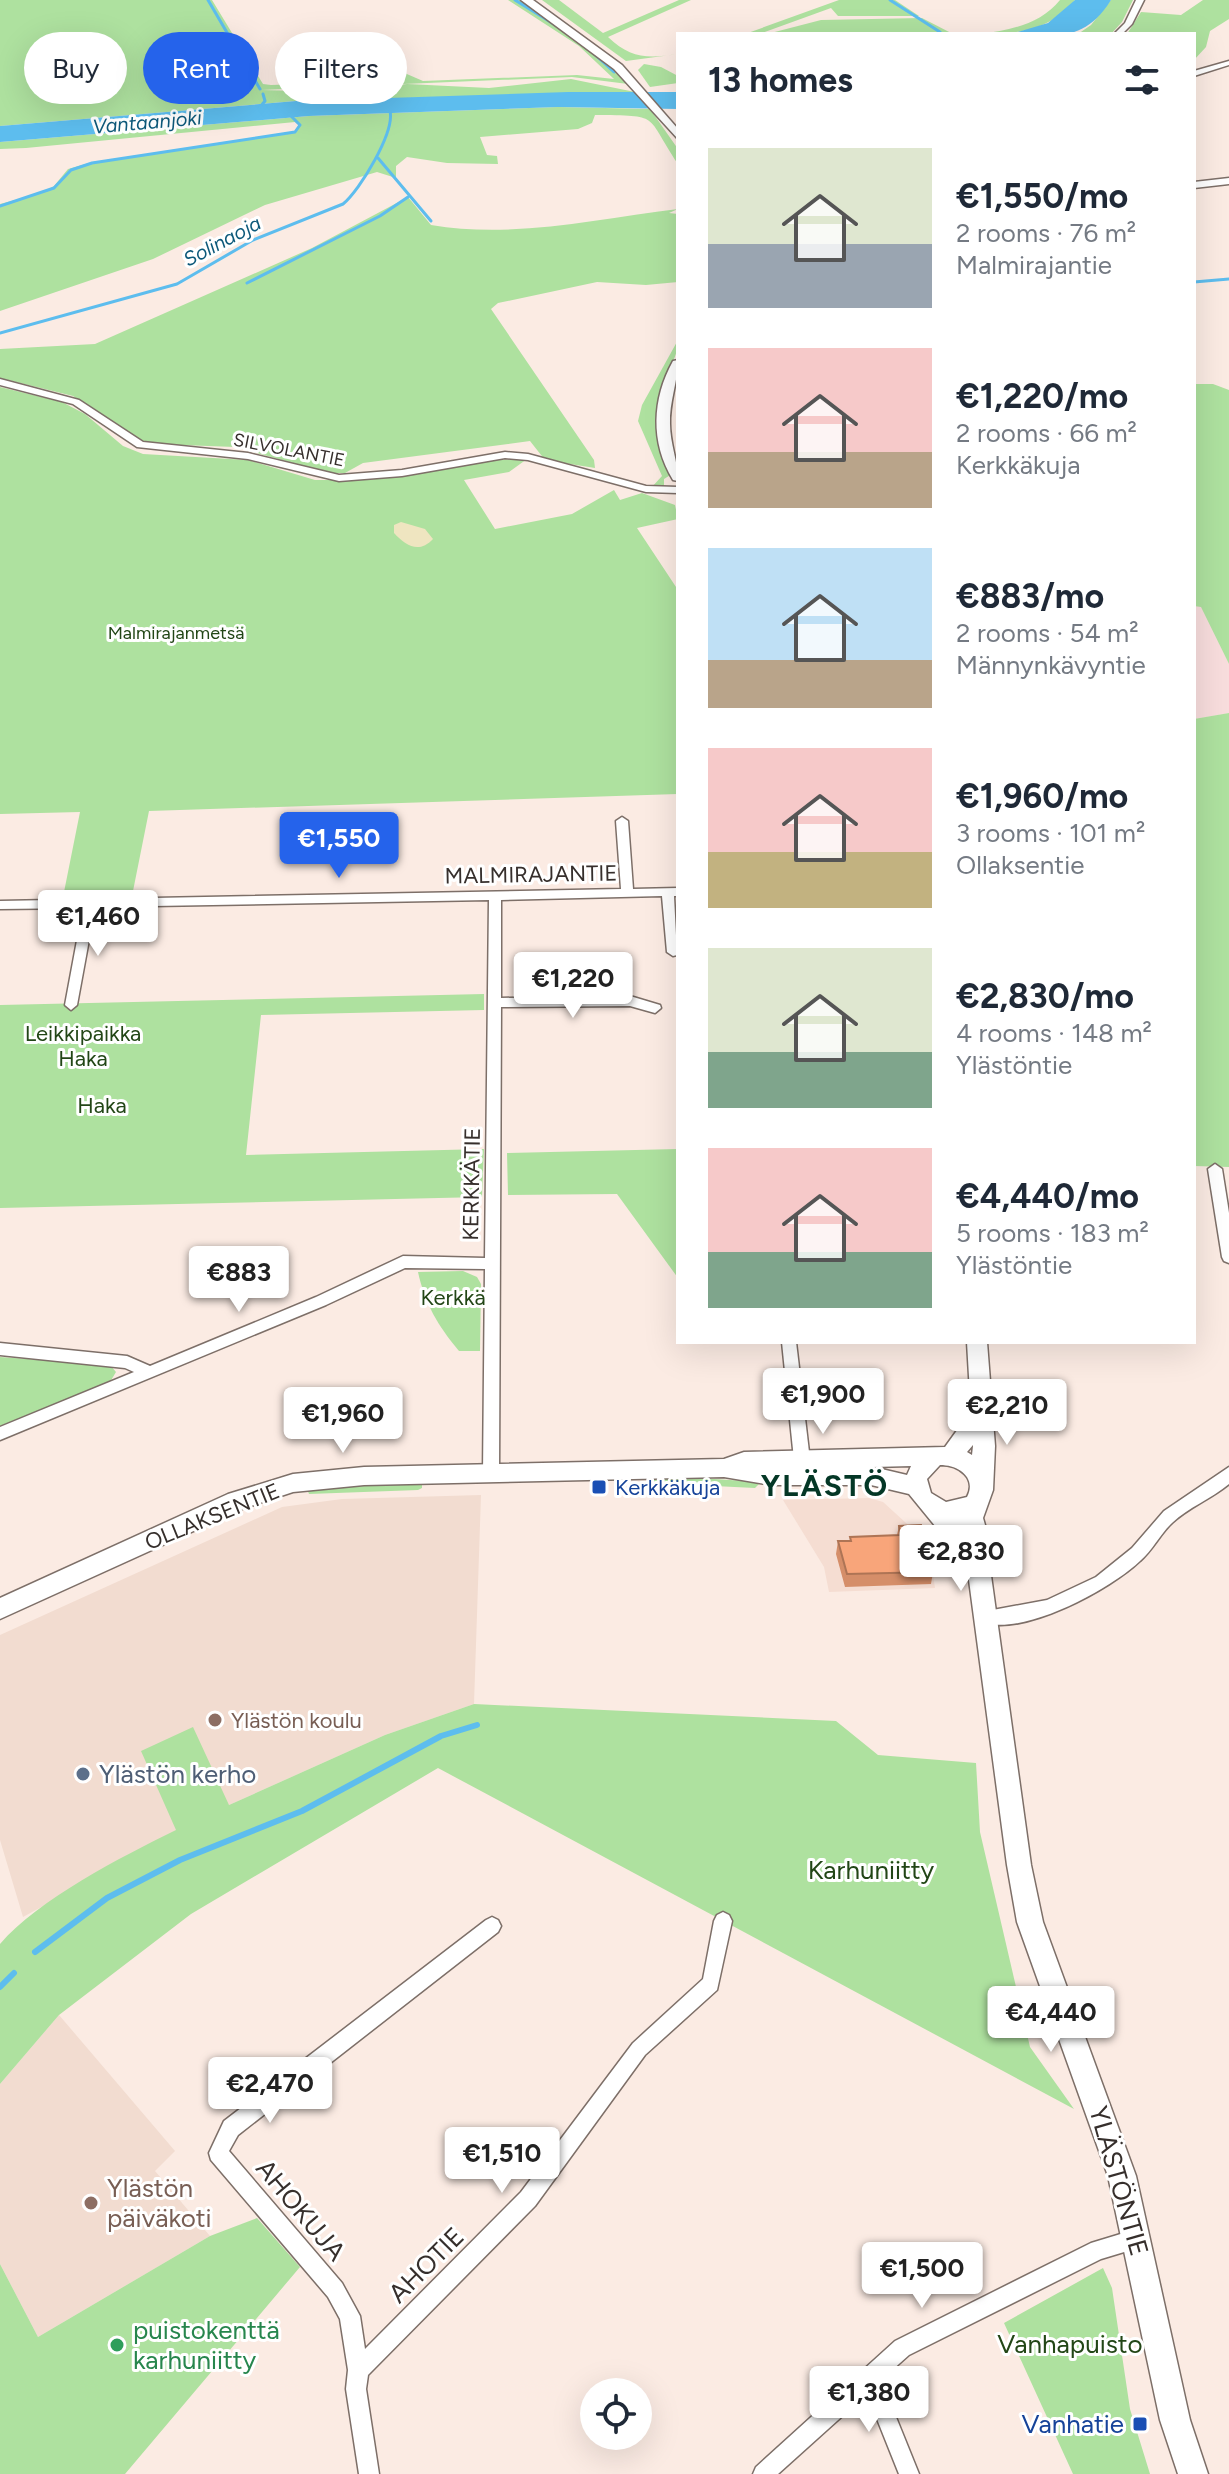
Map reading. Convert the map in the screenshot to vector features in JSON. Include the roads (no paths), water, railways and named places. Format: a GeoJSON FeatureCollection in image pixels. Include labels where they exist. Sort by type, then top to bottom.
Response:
{"type":"FeatureCollection","features":[{"type":"Feature","properties":{"kind":"main road"},"geometry":{"type":"LineString","coordinates":[[526,0],[590,44],[636,84],[676,133]]}},
{"type":"Feature","properties":{"kind":"main road"},"geometry":{"type":"LineString","coordinates":[[676,369],[663,402],[661,421],[668,460],[676,474]]}},
{"type":"Feature","properties":{"kind":"main road"},"geometry":{"type":"LineString","coordinates":[[666,443],[676,458]]}},
{"type":"Feature","properties":{"kind":"main road","name":"YLÄSTÖNTIE"},"geometry":{"type":"LineString","coordinates":[[977,1344],[979,1417],[984,1446],[981,1495],[972,1518],[980,1546],[978,1561],[988,1617],[1019,1865],[1030,1922],[1060,2011],[1106,2124],[1137,2239],[1175,2420],[1193,2474]]}},
{"type":"Feature","properties":{"kind":"main road"},"geometry":{"type":"LineString","coordinates":[[917,1488],[920,1467],[942,1457],[965,1440],[979,1417]]}},
{"type":"Feature","properties":{"kind":"main road"},"geometry":{"type":"LineString","coordinates":[[942,1457],[967,1462],[981,1479]]}},
{"type":"Feature","properties":{"kind":"main road","name":"OLLAKSENTIE"},"geometry":{"type":"LineString","coordinates":[[0,1609],[236,1501],[273,1488],[313,1480],[724,1468],[745,1475],[942,1457]]}},
{"type":"Feature","properties":{"kind":"main road","name":"OLLAKSENTIE"},"geometry":{"type":"LineString","coordinates":[[803,1468],[881,1477],[917,1488]]}},
{"type":"Feature","properties":{"kind":"main road","name":"YLÄSTÖNTIE"},"geometry":{"type":"LineString","coordinates":[[917,1488],[922,1498],[937,1509],[978,1561]]}},
{"type":"Feature","properties":{"kind":"main road"},"geometry":{"type":"LineString","coordinates":[[937,1509],[960,1511],[975,1504]]}},
{"type":"Feature","properties":{"kind":"street"},"geometry":{"type":"LineString","coordinates":[[1120,32],[1128,24],[1140,0]]}},
{"type":"Feature","properties":{"kind":"street"},"geometry":{"type":"LineString","coordinates":[[1196,73],[1229,63]]}},
{"type":"Feature","properties":{"kind":"street"},"geometry":{"type":"LineString","coordinates":[[1196,185],[1229,181]]}},
{"type":"Feature","properties":{"kind":"street","name":"SILVOLANTIE"},"geometry":{"type":"LineString","coordinates":[[0,382],[76,402],[140,445],[248,456],[331,477],[402,473],[505,455],[528,457],[646,489],[676,490]]}},
{"type":"Feature","properties":{"kind":"street"},"geometry":{"type":"LineString","coordinates":[[622,821],[627,893]]}},
{"type":"Feature","properties":{"kind":"street"},"geometry":{"type":"LineString","coordinates":[[673,892],[673,952]]}},
{"type":"Feature","properties":{"kind":"street","name":"MALMIRAJANTIE"},"geometry":{"type":"LineString","coordinates":[[0,905],[673,892]]}},
{"type":"Feature","properties":{"kind":"street","name":"KERKKÄTIE"},"geometry":{"type":"LineString","coordinates":[[491,1474],[495,895]]}},
{"type":"Feature","properties":{"kind":"street"},"geometry":{"type":"LineString","coordinates":[[71,1005],[90,903]]}},
{"type":"Feature","properties":{"kind":"street"},"geometry":{"type":"LineString","coordinates":[[494,1003],[630,1001],[655,1008]]}},
{"type":"Feature","properties":{"kind":"street"},"geometry":{"type":"LineString","coordinates":[[1215,1169],[1229,1257]]}},
{"type":"Feature","properties":{"kind":"street"},"geometry":{"type":"LineString","coordinates":[[0,1434],[403,1262],[492,1264]]}},
{"type":"Feature","properties":{"kind":"street"},"geometry":{"type":"LineString","coordinates":[[789,1344],[803,1468]]}},
{"type":"Feature","properties":{"kind":"street"},"geometry":{"type":"LineString","coordinates":[[0,1349],[127,1362],[149,1372]]}},
{"type":"Feature","properties":{"kind":"street"},"geometry":{"type":"LineString","coordinates":[[988,1617],[1023,1616],[1052,1608],[1118,1570],[1147,1545],[1165,1520],[1228,1478]]}},
{"type":"Feature","properties":{"kind":"street","name":"AHOTIE"},"geometry":{"type":"LineString","coordinates":[[358,2370],[528,2199],[632,2057],[711,1984],[723,1921]]}},
{"type":"Feature","properties":{"kind":"street","name":"AHOKUJA"},"geometry":{"type":"LineString","coordinates":[[358,2370],[350,2316],[335,2290],[218,2153],[231,2128],[492,1926]]}},
{"type":"Feature","properties":{"kind":"street"},"geometry":{"type":"LineString","coordinates":[[763,2474],[902,2348],[926,2333],[1098,2250],[1137,2239]]}},
{"type":"Feature","properties":{"kind":"street"},"geometry":{"type":"LineString","coordinates":[[358,2370],[356,2389],[369,2474]]}},
{"type":"Feature","properties":{"kind":"street"},"geometry":{"type":"LineString","coordinates":[[870,2377],[909,2474]]}},
{"type":"Feature","properties":{"kind":"water"},"geometry":{"type":"Polygon","coordinates":[[[1075,0],[1111,0],[1090,24],[1074,32],[1018,32],[1048,23],[1075,0]]]}},
{"type":"Feature","properties":{"kind":"water","name":"Vantaanjoki"},"geometry":{"type":"Polygon","coordinates":[[[676,92],[676,109],[558,107],[309,116],[0,142],[0,126],[275,103],[407,104],[407,97],[676,92]]]}},
{"type":"Feature","properties":{"kind":"waterway"},"geometry":{"type":"LineString","coordinates":[[208,0],[260,89]]}},
{"type":"Feature","properties":{"kind":"waterway"},"geometry":{"type":"LineString","coordinates":[[515,0],[557,26]]}},
{"type":"Feature","properties":{"kind":"waterway"},"geometry":{"type":"LineString","coordinates":[[890,0],[940,32]]}},
{"type":"Feature","properties":{"kind":"waterway"},"geometry":{"type":"LineString","coordinates":[[591,51],[614,72]]}},
{"type":"Feature","properties":{"kind":"waterway"},"geometry":{"type":"LineString","coordinates":[[260,107],[265,101],[263,94]]}},
{"type":"Feature","properties":{"kind":"waterway","name":"Solinaoja"},"geometry":{"type":"LineString","coordinates":[[0,333],[177,284],[253,240],[343,204],[375,160],[387,132],[390,111]]}},
{"type":"Feature","properties":{"kind":"waterway"},"geometry":{"type":"LineString","coordinates":[[0,206],[54,188],[71,170],[92,163],[295,132],[300,125],[289,114]]}},
{"type":"Feature","properties":{"kind":"waterway"},"geometry":{"type":"LineString","coordinates":[[378,158],[431,221]]}},
{"type":"Feature","properties":{"kind":"waterway"},"geometry":{"type":"LineString","coordinates":[[247,283],[380,216],[408,197]]}},
{"type":"Feature","properties":{"kind":"waterway"},"geometry":{"type":"LineString","coordinates":[[1196,282],[1229,279]]}},
{"type":"Feature","properties":{"kind":"waterway"},"geometry":{"type":"LineString","coordinates":[[35,1952],[107,1898],[180,1860],[302,1811],[441,1736],[477,1725]]}},
{"type":"Feature","properties":{"kind":"waterway"},"geometry":{"type":"LineString","coordinates":[[0,1987],[14,1973]]}},
{"type":"Feature","properties":{"kind":"place","name":"Kerkkäkuja"},"geometry":{"type":"Point","coordinates":[599,1487]}},
{"type":"Feature","properties":{"kind":"place","name":"Ylästön koulu"},"geometry":{"type":"Point","coordinates":[215,1720]}},
{"type":"Feature","properties":{"kind":"place","name":"Ylästön kerho"},"geometry":{"type":"Point","coordinates":[83,1774]}},
{"type":"Feature","properties":{"kind":"place","name":"Ylästön päiväkoti"},"geometry":{"type":"Point","coordinates":[91,2203]}},
{"type":"Feature","properties":{"kind":"place","name":"puistokenttä karhuniitty"},"geometry":{"type":"Point","coordinates":[117,2345]}},
{"type":"Feature","properties":{"kind":"place","name":"Vanhatie"},"geometry":{"type":"Point","coordinates":[1140,2424]}},
{"type":"Feature","properties":{"kind":"district","name":"YLÄSTÖ"},"geometry":{"type":"Point","coordinates":[825,1486]}},
{"type":"Feature","properties":{"kind":"park label","name":"Malmirajanmetsä"},"geometry":{"type":"Point","coordinates":[176,633]}},
{"type":"Feature","properties":{"kind":"park label","name":"Leikkipaikka Haka"},"geometry":{"type":"Point","coordinates":[83,1046]}},
{"type":"Feature","properties":{"kind":"park label","name":"Haka"},"geometry":{"type":"Point","coordinates":[102,1105]}},
{"type":"Feature","properties":{"kind":"park label","name":"Kerkkä"},"geometry":{"type":"Point","coordinates":[453,1297]}},
{"type":"Feature","properties":{"kind":"park label","name":"Karhuniitty"},"geometry":{"type":"Point","coordinates":[871,1870]}},
{"type":"Feature","properties":{"kind":"park label","name":"Vanhapuisto"},"geometry":{"type":"Point","coordinates":[1070,2344]}}]}
